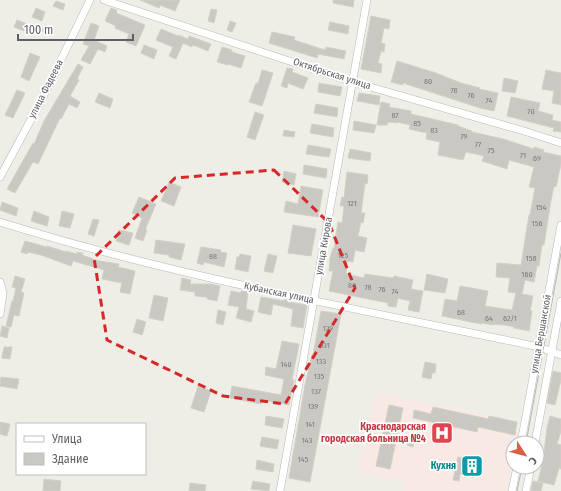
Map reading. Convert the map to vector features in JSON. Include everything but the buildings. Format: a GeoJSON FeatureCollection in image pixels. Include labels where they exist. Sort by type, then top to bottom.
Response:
{"type":"FeatureCollection","features":[{"type":"Feature","properties":{"kind":"street","name":"улица Фадеева"},"geometry":{"type":"LineString","coordinates":[[0,177],[41,101],[90,0]]}},
{"type":"Feature","properties":{"kind":"street","name":"Октябрьская улица"},"geometry":{"type":"LineString","coordinates":[[104,0],[353,82],[561,143]]}},
{"type":"Feature","properties":{"kind":"street","name":"улица Кирова"},"geometry":{"type":"LineString","coordinates":[[280,491],[367,0]]}},
{"type":"Feature","properties":{"kind":"street","name":"Кубанская улица"},"geometry":{"type":"LineString","coordinates":[[0,222],[54,239],[167,268],[539,347],[561,355]]}},
{"type":"Feature","properties":{"kind":"street","name":"улица Бершанской"},"geometry":{"type":"LineString","coordinates":[[522,435],[561,225]]}},
{"type":"Feature","properties":{"kind":"street"},"geometry":{"type":"LineString","coordinates":[[0,282],[3,293],[0,314]]}},
{"type":"Feature","properties":{"kind":"street","name":"улица Бершанской"},"geometry":{"type":"LineString","coordinates":[[536,435],[561,301]]}},
{"type":"Feature","properties":{"kind":"street"},"geometry":{"type":"LineString","coordinates":[[512,491],[515,475]]}},
{"type":"Feature","properties":{"kind":"street"},"geometry":{"type":"LineString","coordinates":[[526,491],[529,475]]}},
{"type":"Feature","properties":{"kind":"highlighted area"},"geometry":{"type":"Polygon","coordinates":[[[274,170],[329,223],[355,288],[285,404],[223,396],[107,340],[94,258],[175,178],[274,170]]]}},
{"type":"Feature","properties":{"kind":"shaded area","name":"Краснодарская городская больница №4"},"geometry":{"type":"Polygon","coordinates":[[[377,392],[517,422],[515,435],[505,435],[505,475],[509,475],[506,491],[402,491],[403,482],[360,473],[358,470],[362,451],[364,451],[377,392]]]}},
{"type":"Feature","properties":{"kind":"tram line"},"geometry":{"type":"LineString","coordinates":[[527,435],[561,253]]}},
{"type":"Feature","properties":{"kind":"tram line"},"geometry":{"type":"LineString","coordinates":[[517,491],[520,475]]}},
{"type":"Feature","properties":{"kind":"place","name":"Краснодарская городская больница №4"},"geometry":{"type":"Point","coordinates":[442,433]}},
{"type":"Feature","properties":{"kind":"place","name":"Кухня"},"geometry":{"type":"Point","coordinates":[472,466]}}]}
